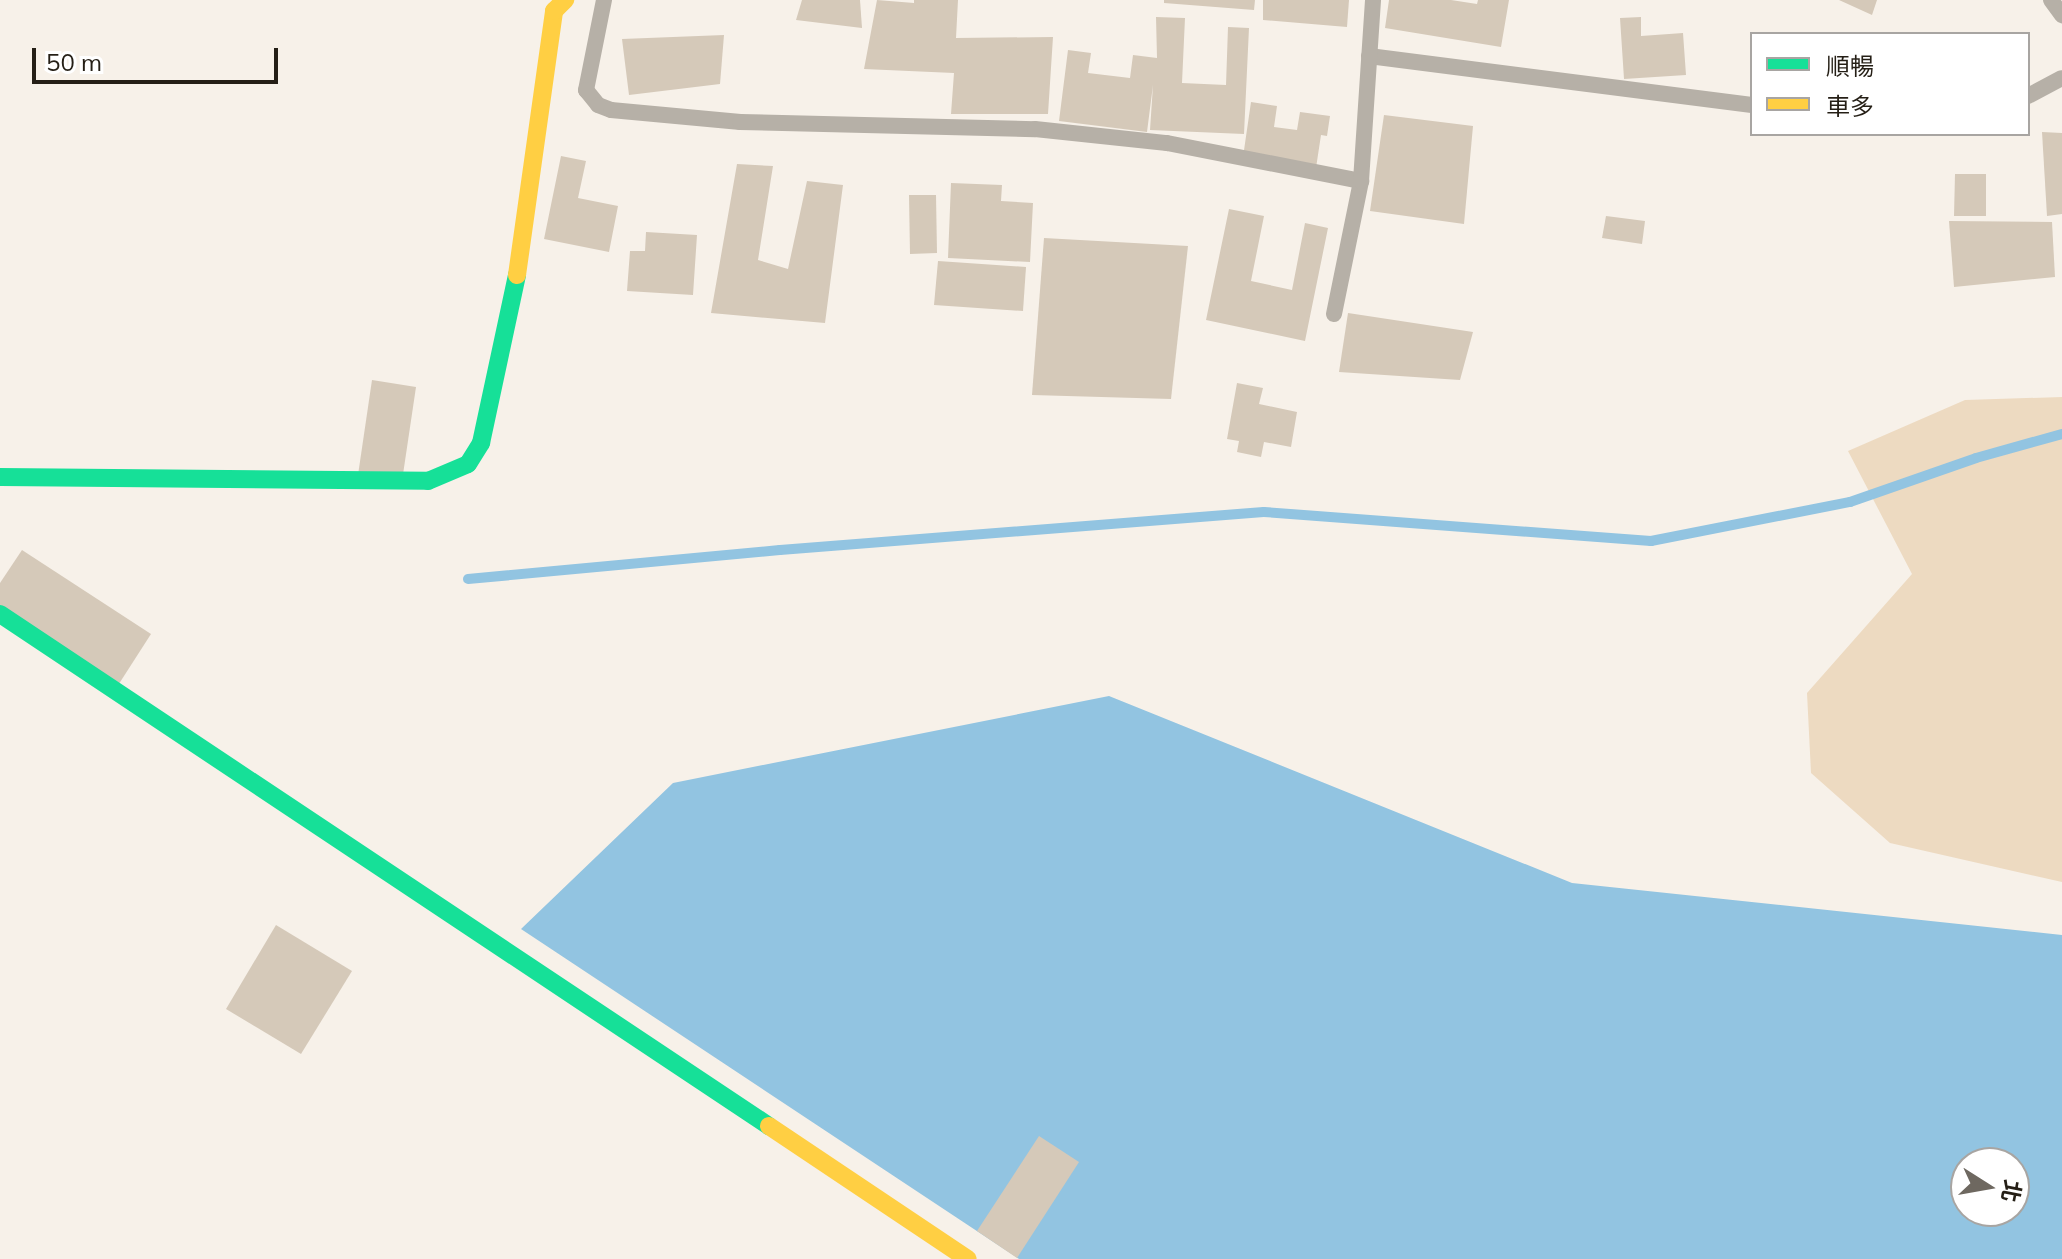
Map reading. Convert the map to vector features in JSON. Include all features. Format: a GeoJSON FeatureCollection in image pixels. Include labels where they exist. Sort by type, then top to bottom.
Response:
{"type":"FeatureCollection","features":[{"type":"Feature","properties":{"kind":"street"},"geometry":{"type":"LineString","coordinates":[[0,477],[428,481],[468,464],[481,443],[494,394],[517,278],[554,11],[565,0]]}},
{"type":"Feature","properties":{"kind":"street"},"geometry":{"type":"LineString","coordinates":[[0,614],[968,1259]]}},
{"type":"Feature","properties":{"kind":"lane"},"geometry":{"type":"LineString","coordinates":[[604,0],[586,90],[598,105],[611,110],[740,122],[1035,129],[1167,143],[1361,181]]}},
{"type":"Feature","properties":{"kind":"lane"},"geometry":{"type":"LineString","coordinates":[[1334,314],[1361,181],[1373,0]]}},
{"type":"Feature","properties":{"kind":"lane"},"geometry":{"type":"LineString","coordinates":[[2051,0],[2062,15]]}},
{"type":"Feature","properties":{"kind":"lane"},"geometry":{"type":"LineString","coordinates":[[1369,56],[1750,105]]}},
{"type":"Feature","properties":{"kind":"lane"},"geometry":{"type":"LineString","coordinates":[[2030,95],[2062,78]]}},
{"type":"Feature","properties":{"kind":"shaded area"},"geometry":{"type":"Polygon","coordinates":[[[2062,397],[2062,882],[1890,843],[1811,773],[1807,693],[1912,574],[1848,451],[1965,400],[2062,397]]]}},
{"type":"Feature","properties":{"kind":"water"},"geometry":{"type":"Polygon","coordinates":[[[1109,696],[1572,883],[2062,935],[2062,1259],[1019,1259],[521,929],[673,783],[1109,696]]]}},
{"type":"Feature","properties":{"kind":"building"},"geometry":{"type":"Polygon","coordinates":[[[802,0],[860,0],[862,28],[796,20],[802,0]]]}},
{"type":"Feature","properties":{"kind":"building"},"geometry":{"type":"Polygon","coordinates":[[[877,0],[914,3],[914,0],[958,0],[956,38],[1053,37],[1048,114],[951,114],[954,73],[864,69],[877,0]]]}},
{"type":"Feature","properties":{"kind":"building"},"geometry":{"type":"Polygon","coordinates":[[[1164,0],[1255,0],[1254,10],[1164,3],[1164,0]]]}},
{"type":"Feature","properties":{"kind":"building"},"geometry":{"type":"Polygon","coordinates":[[[1263,0],[1349,0],[1347,27],[1263,20],[1263,0]]]}},
{"type":"Feature","properties":{"kind":"building"},"geometry":{"type":"Polygon","coordinates":[[[1389,0],[1451,0],[1477,4],[1478,0],[1509,0],[1501,47],[1385,28],[1389,0]]]}},
{"type":"Feature","properties":{"kind":"building"},"geometry":{"type":"Polygon","coordinates":[[[1839,0],[1877,0],[1872,15],[1839,0]]]}},
{"type":"Feature","properties":{"kind":"building"},"geometry":{"type":"Polygon","coordinates":[[[1156,17],[1185,18],[1182,83],[1226,85],[1228,27],[1249,28],[1244,134],[1150,130],[1153,85],[1147,132],[1059,121],[1068,50],[1091,53],[1088,73],[1130,78],[1133,55],[1157,58],[1156,17]]]}},
{"type":"Feature","properties":{"kind":"building"},"geometry":{"type":"Polygon","coordinates":[[[1641,17],[1641,36],[1683,33],[1686,75],[1624,79],[1620,18],[1641,17]]]}},
{"type":"Feature","properties":{"kind":"building"},"geometry":{"type":"Polygon","coordinates":[[[724,35],[720,84],[629,95],[622,39],[724,35]]]}},
{"type":"Feature","properties":{"kind":"building"},"geometry":{"type":"Polygon","coordinates":[[[1251,102],[1277,106],[1274,127],[1297,130],[1300,112],[1330,116],[1327,136],[1321,135],[1316,168],[1243,157],[1251,102]]]}},
{"type":"Feature","properties":{"kind":"building"},"geometry":{"type":"Polygon","coordinates":[[[1384,115],[1473,126],[1464,224],[1370,211],[1384,115]]]}},
{"type":"Feature","properties":{"kind":"building"},"geometry":{"type":"Polygon","coordinates":[[[2042,132],[2062,133],[2062,214],[2047,216],[2042,132]]]}},
{"type":"Feature","properties":{"kind":"building"},"geometry":{"type":"Polygon","coordinates":[[[561,156],[586,161],[578,198],[618,206],[609,252],[544,239],[561,156]]]}},
{"type":"Feature","properties":{"kind":"building"},"geometry":{"type":"Polygon","coordinates":[[[737,164],[773,166],[758,260],[788,269],[807,181],[843,185],[825,323],[711,313],[737,164]]]}},
{"type":"Feature","properties":{"kind":"building"},"geometry":{"type":"Polygon","coordinates":[[[1955,174],[1986,174],[1986,216],[1954,216],[1955,174]]]}},
{"type":"Feature","properties":{"kind":"building"},"geometry":{"type":"Polygon","coordinates":[[[951,183],[1002,185],[1001,201],[1033,203],[1030,262],[948,258],[951,183]]]}},
{"type":"Feature","properties":{"kind":"building"},"geometry":{"type":"Polygon","coordinates":[[[909,195],[936,195],[937,253],[910,254],[909,195]]]}},
{"type":"Feature","properties":{"kind":"building"},"geometry":{"type":"Polygon","coordinates":[[[1229,209],[1264,216],[1251,281],[1292,290],[1305,223],[1328,228],[1305,341],[1206,320],[1229,209]]]}},
{"type":"Feature","properties":{"kind":"building"},"geometry":{"type":"Polygon","coordinates":[[[1606,216],[1645,221],[1642,244],[1602,238],[1606,216]]]}},
{"type":"Feature","properties":{"kind":"building"},"geometry":{"type":"Polygon","coordinates":[[[1949,221],[2052,222],[2055,277],[1954,287],[1949,221]]]}},
{"type":"Feature","properties":{"kind":"building"},"geometry":{"type":"Polygon","coordinates":[[[646,232],[697,235],[693,295],[627,291],[630,251],[645,251],[646,232]]]}},
{"type":"Feature","properties":{"kind":"building"},"geometry":{"type":"Polygon","coordinates":[[[1044,238],[1188,246],[1171,399],[1032,395],[1044,238]]]}},
{"type":"Feature","properties":{"kind":"building"},"geometry":{"type":"Polygon","coordinates":[[[938,261],[1026,267],[1023,311],[934,305],[938,261]]]}},
{"type":"Feature","properties":{"kind":"building"},"geometry":{"type":"Polygon","coordinates":[[[1348,313],[1473,332],[1460,380],[1339,372],[1348,313]]]}},
{"type":"Feature","properties":{"kind":"building"},"geometry":{"type":"Polygon","coordinates":[[[372,380],[416,387],[402,481],[358,475],[372,380]]]}},
{"type":"Feature","properties":{"kind":"building"},"geometry":{"type":"Polygon","coordinates":[[[1237,383],[1263,388],[1259,404],[1297,412],[1291,447],[1264,442],[1261,457],[1237,452],[1239,441],[1227,439],[1237,383]]]}},
{"type":"Feature","properties":{"kind":"building"},"geometry":{"type":"Polygon","coordinates":[[[22,550],[151,634],[115,690],[0,614],[0,583],[22,550]]]}},
{"type":"Feature","properties":{"kind":"building"},"geometry":{"type":"Polygon","coordinates":[[[276,925],[352,971],[301,1054],[226,1009],[276,925]]]}},
{"type":"Feature","properties":{"kind":"building"},"geometry":{"type":"Polygon","coordinates":[[[1039,1136],[1079,1162],[1017,1258],[977,1231],[1039,1136]]]}},
{"type":"Feature","properties":{"kind":"waterway"},"geometry":{"type":"LineString","coordinates":[[468,579],[780,550],[1264,512],[1651,541],[1850,502],[1976,458],[2062,434]]}},
{"type":"Feature","properties":{"kind":"traffic: fast"},"geometry":{"type":"LineString","coordinates":[[0,477],[428,481],[468,464],[481,443],[517,275]]}},
{"type":"Feature","properties":{"kind":"traffic: fast"},"geometry":{"type":"LineString","coordinates":[[0,614],[769,1126]]}},
{"type":"Feature","properties":{"kind":"traffic: slow"},"geometry":{"type":"LineString","coordinates":[[517,275],[554,11],[565,0]]}},
{"type":"Feature","properties":{"kind":"traffic: slow"},"geometry":{"type":"LineString","coordinates":[[769,1126],[968,1259]]}}]}
